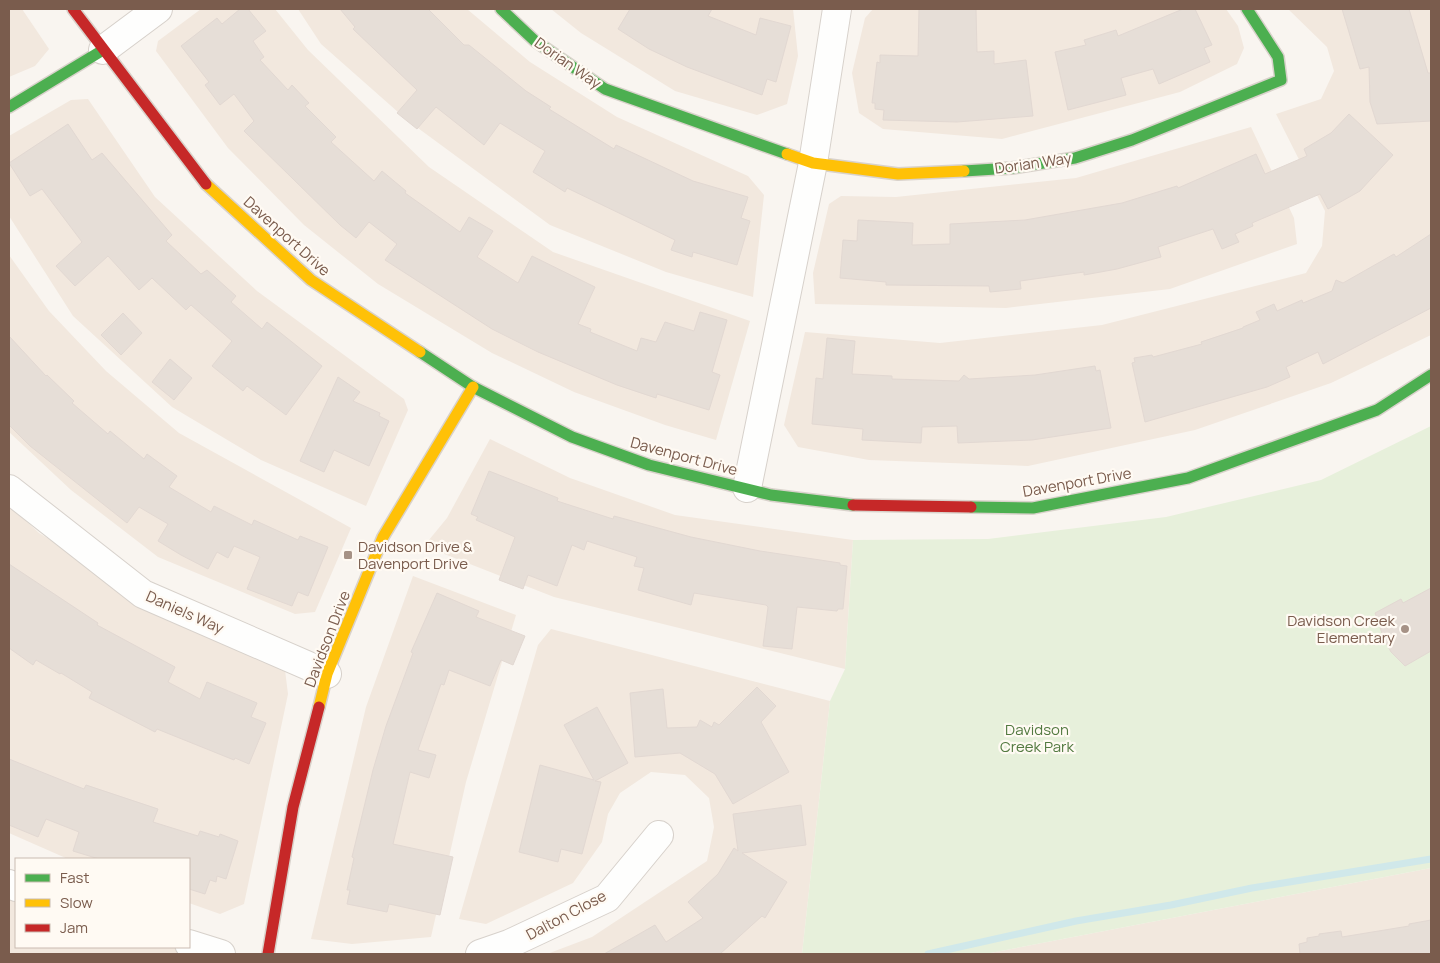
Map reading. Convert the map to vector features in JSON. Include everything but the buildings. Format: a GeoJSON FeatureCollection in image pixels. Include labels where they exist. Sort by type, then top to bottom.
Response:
{"type":"FeatureCollection","features":[{"type":"Feature","properties":{"kind":"street","name":"Davenport Drive"},"geometry":{"type":"LineString","coordinates":[[73,9],[207,185],[311,280],[473,387],[572,437],[649,465],[796,499],[860,506],[1033,508],[1188,478],[1377,410],[1431,375]]}},
{"type":"Feature","properties":{"kind":"street"},"geometry":{"type":"LineString","coordinates":[[9,107],[103,50],[158,9]]}},
{"type":"Feature","properties":{"kind":"street","name":"Dorian Way"},"geometry":{"type":"LineString","coordinates":[[501,9],[536,41],[605,89],[812,163],[898,174],[1012,168],[1076,158],[1132,140],[1281,80],[1278,57],[1247,9]]}},
{"type":"Feature","properties":{"kind":"street"},"geometry":{"type":"LineString","coordinates":[[747,488],[812,163],[836,9]]}},
{"type":"Feature","properties":{"kind":"street","name":"Davidson Drive"},"geometry":{"type":"LineString","coordinates":[[268,954],[294,807],[327,674],[383,537],[473,387]]}},
{"type":"Feature","properties":{"kind":"street","name":"Daniels Way"},"geometry":{"type":"LineString","coordinates":[[9,489],[143,594],[327,674]]}},
{"type":"Feature","properties":{"kind":"street","name":"Dalton Close"},"geometry":{"type":"LineString","coordinates":[[480,954],[510,944],[606,898],[659,835]]}},
{"type":"Feature","properties":{"kind":"street"},"geometry":{"type":"LineString","coordinates":[[190,944],[221,954]]}},
{"type":"Feature","properties":{"kind":"shaded area"},"geometry":{"type":"Polygon","coordinates":[[[9,9],[22,9],[49,49],[35,66],[9,77],[9,9]]]}},
{"type":"Feature","properties":{"kind":"shaded area"},"geometry":{"type":"Polygon","coordinates":[[[201,9],[275,9],[308,50],[429,167],[553,252],[750,321],[716,440],[665,425],[574,392],[492,353],[378,284],[304,225],[228,148],[156,51],[158,41],[201,9]]]}},
{"type":"Feature","properties":{"kind":"shaded area"},"geometry":{"type":"Polygon","coordinates":[[[298,9],[467,9],[530,62],[617,117],[748,176],[764,195],[753,297],[666,272],[550,225],[407,120],[321,44],[298,9]]]}},
{"type":"Feature","properties":{"kind":"shaded area"},"geometry":{"type":"Polygon","coordinates":[[[551,9],[793,9],[798,56],[787,104],[757,115],[675,91],[581,33],[551,9]]]}},
{"type":"Feature","properties":{"kind":"shaded area"},"geometry":{"type":"Polygon","coordinates":[[[873,9],[1226,9],[1238,26],[1244,48],[1237,64],[1180,92],[1002,139],[883,129],[859,113],[852,73],[865,18],[873,9]]]}},
{"type":"Feature","properties":{"kind":"shaded area"},"geometry":{"type":"Polygon","coordinates":[[[1288,9],[1431,9],[1431,335],[1331,383],[1195,430],[1028,466],[869,460],[798,447],[784,425],[805,332],[940,343],[1102,325],[1306,273],[1322,246],[1325,211],[1276,114],[1321,99],[1334,71],[1327,47],[1288,9]]]}},
{"type":"Feature","properties":{"kind":"shaded area"},"geometry":{"type":"Polygon","coordinates":[[[88,99],[155,197],[257,291],[404,399],[408,410],[366,506],[261,460],[172,407],[73,316],[9,216],[9,136],[71,100],[88,99]]]}},
{"type":"Feature","properties":{"kind":"shaded area"},"geometry":{"type":"Polygon","coordinates":[[[1251,127],[1294,218],[1297,244],[1170,289],[1006,308],[815,304],[813,273],[829,204],[841,196],[896,197],[1076,178],[1251,127]]]}},
{"type":"Feature","properties":{"kind":"shaded area"},"geometry":{"type":"Polygon","coordinates":[[[9,255],[49,311],[106,371],[179,433],[351,528],[315,612],[295,614],[158,557],[71,490],[9,432],[9,255]]]}},
{"type":"Feature","properties":{"kind":"shaded area"},"geometry":{"type":"Polygon","coordinates":[[[490,439],[570,478],[675,515],[853,540],[845,669],[554,597],[424,546],[447,518],[490,439]]]}},
{"type":"Feature","properties":{"kind":"shaded area"},"geometry":{"type":"Polygon","coordinates":[[[9,505],[39,533],[156,604],[284,662],[288,694],[244,904],[220,914],[190,903],[190,858],[66,858],[9,833],[9,505]]]}},
{"type":"Feature","properties":{"kind":"shaded area"},"geometry":{"type":"Polygon","coordinates":[[[413,576],[516,615],[466,782],[431,937],[352,944],[311,939],[366,707],[413,576]]]}},
{"type":"Feature","properties":{"kind":"shaded area"},"geometry":{"type":"Polygon","coordinates":[[[551,629],[830,701],[802,954],[547,954],[592,937],[707,861],[714,827],[709,798],[685,775],[651,772],[620,793],[608,814],[602,842],[573,883],[486,924],[459,919],[538,645],[551,629]]]}},
{"type":"Feature","properties":{"kind":"shaded area"},"geometry":{"type":"Polygon","coordinates":[[[1431,868],[1431,954],[985,954],[1431,868]]]}},
{"type":"Feature","properties":{"kind":"shaded area"},"geometry":{"type":"Polygon","coordinates":[[[9,888],[15,891],[15,948],[180,948],[200,954],[9,954],[9,888]]]}},
{"type":"Feature","properties":{"kind":"green space","name":"Davidson Creek Park"},"geometry":{"type":"Polygon","coordinates":[[[1431,426],[1431,868],[985,954],[802,954],[830,701],[845,669],[853,540],[988,539],[1166,517],[1321,480],[1431,426]]]}},
{"type":"Feature","properties":{"kind":"waterway"},"geometry":{"type":"LineString","coordinates":[[928,954],[1076,921],[1171,905],[1252,888],[1431,859]]}},
{"type":"Feature","properties":{"kind":"traffic: fast"},"geometry":{"type":"LineString","coordinates":[[501,9],[535,41],[605,89],[787,154]]}},
{"type":"Feature","properties":{"kind":"traffic: fast"},"geometry":{"type":"LineString","coordinates":[[964,171],[1012,168],[1075,158],[1132,140],[1281,80],[1278,57],[1247,9]]}},
{"type":"Feature","properties":{"kind":"traffic: fast"},"geometry":{"type":"LineString","coordinates":[[9,107],[103,50]]}},
{"type":"Feature","properties":{"kind":"traffic: fast"},"geometry":{"type":"LineString","coordinates":[[420,352],[473,387],[572,437],[649,465],[771,495],[853,505]]}},
{"type":"Feature","properties":{"kind":"traffic: fast"},"geometry":{"type":"LineString","coordinates":[[971,507],[1033,508],[1188,478],[1377,410],[1431,375]]}},
{"type":"Feature","properties":{"kind":"traffic: slow"},"geometry":{"type":"LineString","coordinates":[[787,154],[813,163],[898,174],[964,171]]}},
{"type":"Feature","properties":{"kind":"traffic: slow"},"geometry":{"type":"LineString","coordinates":[[206,184],[311,280],[420,352]]}},
{"type":"Feature","properties":{"kind":"traffic: slow"},"geometry":{"type":"LineString","coordinates":[[319,707],[327,674],[383,537],[473,387]]}},
{"type":"Feature","properties":{"kind":"traffic: jam"},"geometry":{"type":"LineString","coordinates":[[73,9],[206,184]]}},
{"type":"Feature","properties":{"kind":"traffic: jam"},"geometry":{"type":"LineString","coordinates":[[853,505],[971,507]]}},
{"type":"Feature","properties":{"kind":"traffic: jam"},"geometry":{"type":"LineString","coordinates":[[268,954],[293,807],[319,707]]}},
{"type":"Feature","properties":{"kind":"place","name":"Davidson Drive & Davenport Drive"},"geometry":{"type":"Point","coordinates":[348,555]}},
{"type":"Feature","properties":{"kind":"place","name":"Davidson Creek Elementary"},"geometry":{"type":"Point","coordinates":[1405,629]}}]}
